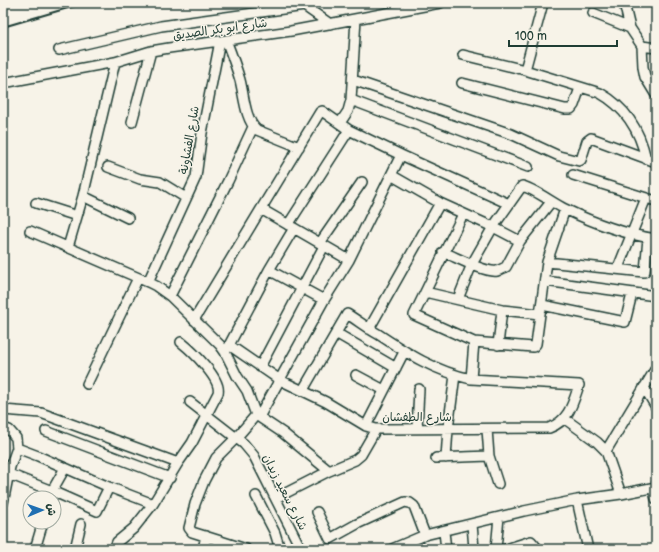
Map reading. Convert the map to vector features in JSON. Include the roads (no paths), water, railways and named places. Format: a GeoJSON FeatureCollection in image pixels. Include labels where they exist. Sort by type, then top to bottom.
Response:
{"type":"FeatureCollection","features":[{"type":"Feature","properties":{"kind":"street","name":"شارع ابو بكر الصديق"},"geometry":{"type":"LineString","coordinates":[[3,83],[115,62],[150,51],[291,31],[440,3]]}},
{"type":"Feature","properties":{"kind":"street"},"geometry":{"type":"LineString","coordinates":[[525,70],[543,3]]}},
{"type":"Feature","properties":{"kind":"street"},"geometry":{"type":"LineString","coordinates":[[624,3],[630,28],[642,46],[645,77],[656,95]]}},
{"type":"Feature","properties":{"kind":"street"},"geometry":{"type":"LineString","coordinates":[[59,50],[161,26],[302,5],[330,24]]}},
{"type":"Feature","properties":{"kind":"street"},"geometry":{"type":"LineString","coordinates":[[593,13],[630,28]]}},
{"type":"Feature","properties":{"kind":"street"},"geometry":{"type":"LineString","coordinates":[[340,123],[348,111],[350,100],[353,80],[356,19]]}},
{"type":"Feature","properties":{"kind":"street"},"geometry":{"type":"LineString","coordinates":[[223,41],[240,79],[248,119],[253,127],[299,147]]}},
{"type":"Feature","properties":{"kind":"street","name":"شارع الفشاونة"},"geometry":{"type":"LineString","coordinates":[[148,282],[198,169],[202,133],[223,41]]}},
{"type":"Feature","properties":{"kind":"street"},"geometry":{"type":"LineString","coordinates":[[642,46],[656,48]]}},
{"type":"Feature","properties":{"kind":"street"},"geometry":{"type":"LineString","coordinates":[[132,122],[150,51]]}},
{"type":"Feature","properties":{"kind":"street"},"geometry":{"type":"LineString","coordinates":[[464,56],[525,70],[600,93],[610,99],[624,112],[640,140],[646,159]]}},
{"type":"Feature","properties":{"kind":"street"},"geometry":{"type":"LineString","coordinates":[[68,247],[78,216],[115,62]]}},
{"type":"Feature","properties":{"kind":"street"},"geometry":{"type":"LineString","coordinates":[[353,80],[511,134],[566,158],[579,161],[581,160],[587,141],[591,138],[656,162]]}},
{"type":"Feature","properties":{"kind":"street"},"geometry":{"type":"LineString","coordinates":[[462,83],[565,109],[570,109],[574,105],[580,88]]}},
{"type":"Feature","properties":{"kind":"street"},"geometry":{"type":"LineString","coordinates":[[350,100],[528,167]]}},
{"type":"Feature","properties":{"kind":"street"},"geometry":{"type":"LineString","coordinates":[[194,320],[320,112],[324,111],[349,130],[509,204]]}},
{"type":"Feature","properties":{"kind":"street"},"geometry":{"type":"LineString","coordinates":[[170,296],[228,181],[253,127]]}},
{"type":"Feature","properties":{"kind":"street"},"geometry":{"type":"LineString","coordinates":[[329,471],[283,433],[258,416],[249,396],[236,376],[227,349],[270,270],[291,226],[349,130]]}},
{"type":"Feature","properties":{"kind":"street"},"geometry":{"type":"LineString","coordinates":[[246,549],[192,532],[190,529],[195,504],[216,458],[258,416],[280,380],[324,300],[349,260],[401,155]]}},
{"type":"Feature","properties":{"kind":"street"},"geometry":{"type":"LineString","coordinates":[[108,168],[140,179],[160,182],[186,198]]}},
{"type":"Feature","properties":{"kind":"street"},"geometry":{"type":"LineString","coordinates":[[573,174],[656,200]]}},
{"type":"Feature","properties":{"kind":"street"},"geometry":{"type":"LineString","coordinates":[[391,175],[440,203],[520,241]]}},
{"type":"Feature","properties":{"kind":"street"},"geometry":{"type":"LineString","coordinates":[[260,367],[322,244],[362,182]]}},
{"type":"Feature","properties":{"kind":"street"},"geometry":{"type":"LineString","coordinates":[[458,299],[472,264],[493,227],[520,188],[523,186],[565,209],[608,228],[652,239],[644,272],[618,268],[547,262]]}},
{"type":"Feature","properties":{"kind":"street"},"geometry":{"type":"LineString","coordinates":[[83,196],[128,218]]}},
{"type":"Feature","properties":{"kind":"street"},"geometry":{"type":"LineString","coordinates":[[618,268],[646,198]]}},
{"type":"Feature","properties":{"kind":"street"},"geometry":{"type":"LineString","coordinates":[[444,252],[491,270],[497,271],[502,269],[506,267],[520,241],[551,202]]}},
{"type":"Feature","properties":{"kind":"street"},"geometry":{"type":"LineString","coordinates":[[36,203],[78,216]]}},
{"type":"Feature","properties":{"kind":"street"},"geometry":{"type":"LineString","coordinates":[[369,329],[440,203]]}},
{"type":"Feature","properties":{"kind":"street"},"geometry":{"type":"LineString","coordinates":[[261,209],[349,260]]}},
{"type":"Feature","properties":{"kind":"street"},"geometry":{"type":"LineString","coordinates":[[462,214],[414,314],[414,317],[474,342],[533,347],[536,344],[547,262],[565,209]]}},
{"type":"Feature","properties":{"kind":"street"},"geometry":{"type":"LineString","coordinates":[[30,231],[156,286],[170,296],[220,346],[227,349]]}},
{"type":"Feature","properties":{"kind":"street"},"geometry":{"type":"LineString","coordinates":[[270,270],[324,300]]}},
{"type":"Feature","properties":{"kind":"street"},"geometry":{"type":"LineString","coordinates":[[87,384],[138,278]]}},
{"type":"Feature","properties":{"kind":"street"},"geometry":{"type":"LineString","coordinates":[[545,281],[632,294],[656,296]]}},
{"type":"Feature","properties":{"kind":"street"},"geometry":{"type":"LineString","coordinates":[[425,292],[502,310],[541,310],[625,322],[632,294]]}},
{"type":"Feature","properties":{"kind":"street"},"geometry":{"type":"LineString","coordinates":[[498,344],[502,310]]}},
{"type":"Feature","properties":{"kind":"street"},"geometry":{"type":"LineString","coordinates":[[303,390],[347,314],[404,352],[443,372],[471,379],[579,385],[565,419],[597,442],[606,452],[621,494]]}},
{"type":"Feature","properties":{"kind":"street"},"geometry":{"type":"LineString","coordinates":[[336,333],[396,368]]}},
{"type":"Feature","properties":{"kind":"street"},"geometry":{"type":"LineString","coordinates":[[114,549],[117,542],[134,528],[153,504],[192,443],[218,393],[219,387],[206,367],[192,350],[181,342]]}},
{"type":"Feature","properties":{"kind":"street"},"geometry":{"type":"LineString","coordinates":[[471,379],[474,342]]}},
{"type":"Feature","properties":{"kind":"street","name":"شارع الطفشان"},"geometry":{"type":"LineString","coordinates":[[227,349],[280,380],[326,402],[366,426],[376,429],[549,428],[565,419]]}},
{"type":"Feature","properties":{"kind":"street"},"geometry":{"type":"LineString","coordinates":[[366,426],[404,352]]}},
{"type":"Feature","properties":{"kind":"street"},"geometry":{"type":"LineString","coordinates":[[606,452],[656,368]]}},
{"type":"Feature","properties":{"kind":"street"},"geometry":{"type":"LineString","coordinates":[[356,375],[384,390]]}},
{"type":"Feature","properties":{"kind":"street"},"geometry":{"type":"LineString","coordinates":[[455,375],[448,429],[441,458],[489,456]]}},
{"type":"Feature","properties":{"kind":"street"},"geometry":{"type":"LineString","coordinates":[[644,387],[656,408]]}},
{"type":"Feature","properties":{"kind":"street"},"geometry":{"type":"LineString","coordinates":[[417,429],[419,389]]}},
{"type":"Feature","properties":{"kind":"street","name":"شارع سعيد زيدان"},"geometry":{"type":"LineString","coordinates":[[190,402],[207,414],[250,450],[301,549]]}},
{"type":"Feature","properties":{"kind":"street"},"geometry":{"type":"LineString","coordinates":[[3,410],[41,414],[178,463]]}},
{"type":"Feature","properties":{"kind":"street"},"geometry":{"type":"LineString","coordinates":[[3,428],[9,430],[16,438],[17,448],[7,469],[3,503]]}},
{"type":"Feature","properties":{"kind":"street"},"geometry":{"type":"LineString","coordinates":[[276,498],[329,471],[355,460],[376,429]]}},
{"type":"Feature","properties":{"kind":"street"},"geometry":{"type":"LineString","coordinates":[[487,429],[489,456],[498,484]]}},
{"type":"Feature","properties":{"kind":"street"},"geometry":{"type":"LineString","coordinates":[[46,431],[170,478]]}},
{"type":"Feature","properties":{"kind":"street"},"geometry":{"type":"LineString","coordinates":[[17,448],[153,504]]}},
{"type":"Feature","properties":{"kind":"street"},"geometry":{"type":"LineString","coordinates":[[53,490],[65,468]]}},
{"type":"Feature","properties":{"kind":"street"},"geometry":{"type":"LineString","coordinates":[[7,469],[44,490]]}},
{"type":"Feature","properties":{"kind":"street"},"geometry":{"type":"LineString","coordinates":[[62,498],[97,511],[109,487]]}},
{"type":"Feature","properties":{"kind":"street"},"geometry":{"type":"LineString","coordinates":[[392,549],[425,535],[444,532],[499,517],[577,500],[621,494],[655,487],[656,499]]}},
{"type":"Feature","properties":{"kind":"street"},"geometry":{"type":"LineString","coordinates":[[256,496],[275,533],[280,549]]}},
{"type":"Feature","properties":{"kind":"street"},"geometry":{"type":"LineString","coordinates":[[577,500],[587,545]]}},
{"type":"Feature","properties":{"kind":"street"},"geometry":{"type":"LineString","coordinates":[[317,512],[330,539],[357,524],[405,502],[410,502],[414,506],[425,535]]}},
{"type":"Feature","properties":{"kind":"street"},"geometry":{"type":"LineString","coordinates":[[496,549],[499,517]]}},
{"type":"Feature","properties":{"kind":"street"},"geometry":{"type":"LineString","coordinates":[[75,549],[81,524]]}},
{"type":"Feature","properties":{"kind":"street"},"geometry":{"type":"LineString","coordinates":[[472,524],[474,549]]}},
{"type":"Feature","properties":{"kind":"street"},"geometry":{"type":"LineString","coordinates":[[35,549],[41,530]]}},
{"type":"Feature","properties":{"kind":"street"},"geometry":{"type":"LineString","coordinates":[[444,532],[446,549]]}},
{"type":"Feature","properties":{"kind":"street"},"geometry":{"type":"LineString","coordinates":[[203,549],[206,536]]}},
{"type":"Feature","properties":{"kind":"street"},"geometry":{"type":"LineString","coordinates":[[506,549],[529,541],[533,541],[538,549]]}},
{"type":"Feature","properties":{"kind":"railway"},"geometry":{"type":"LineString","coordinates":[[3,27],[85,3]]}}]}
